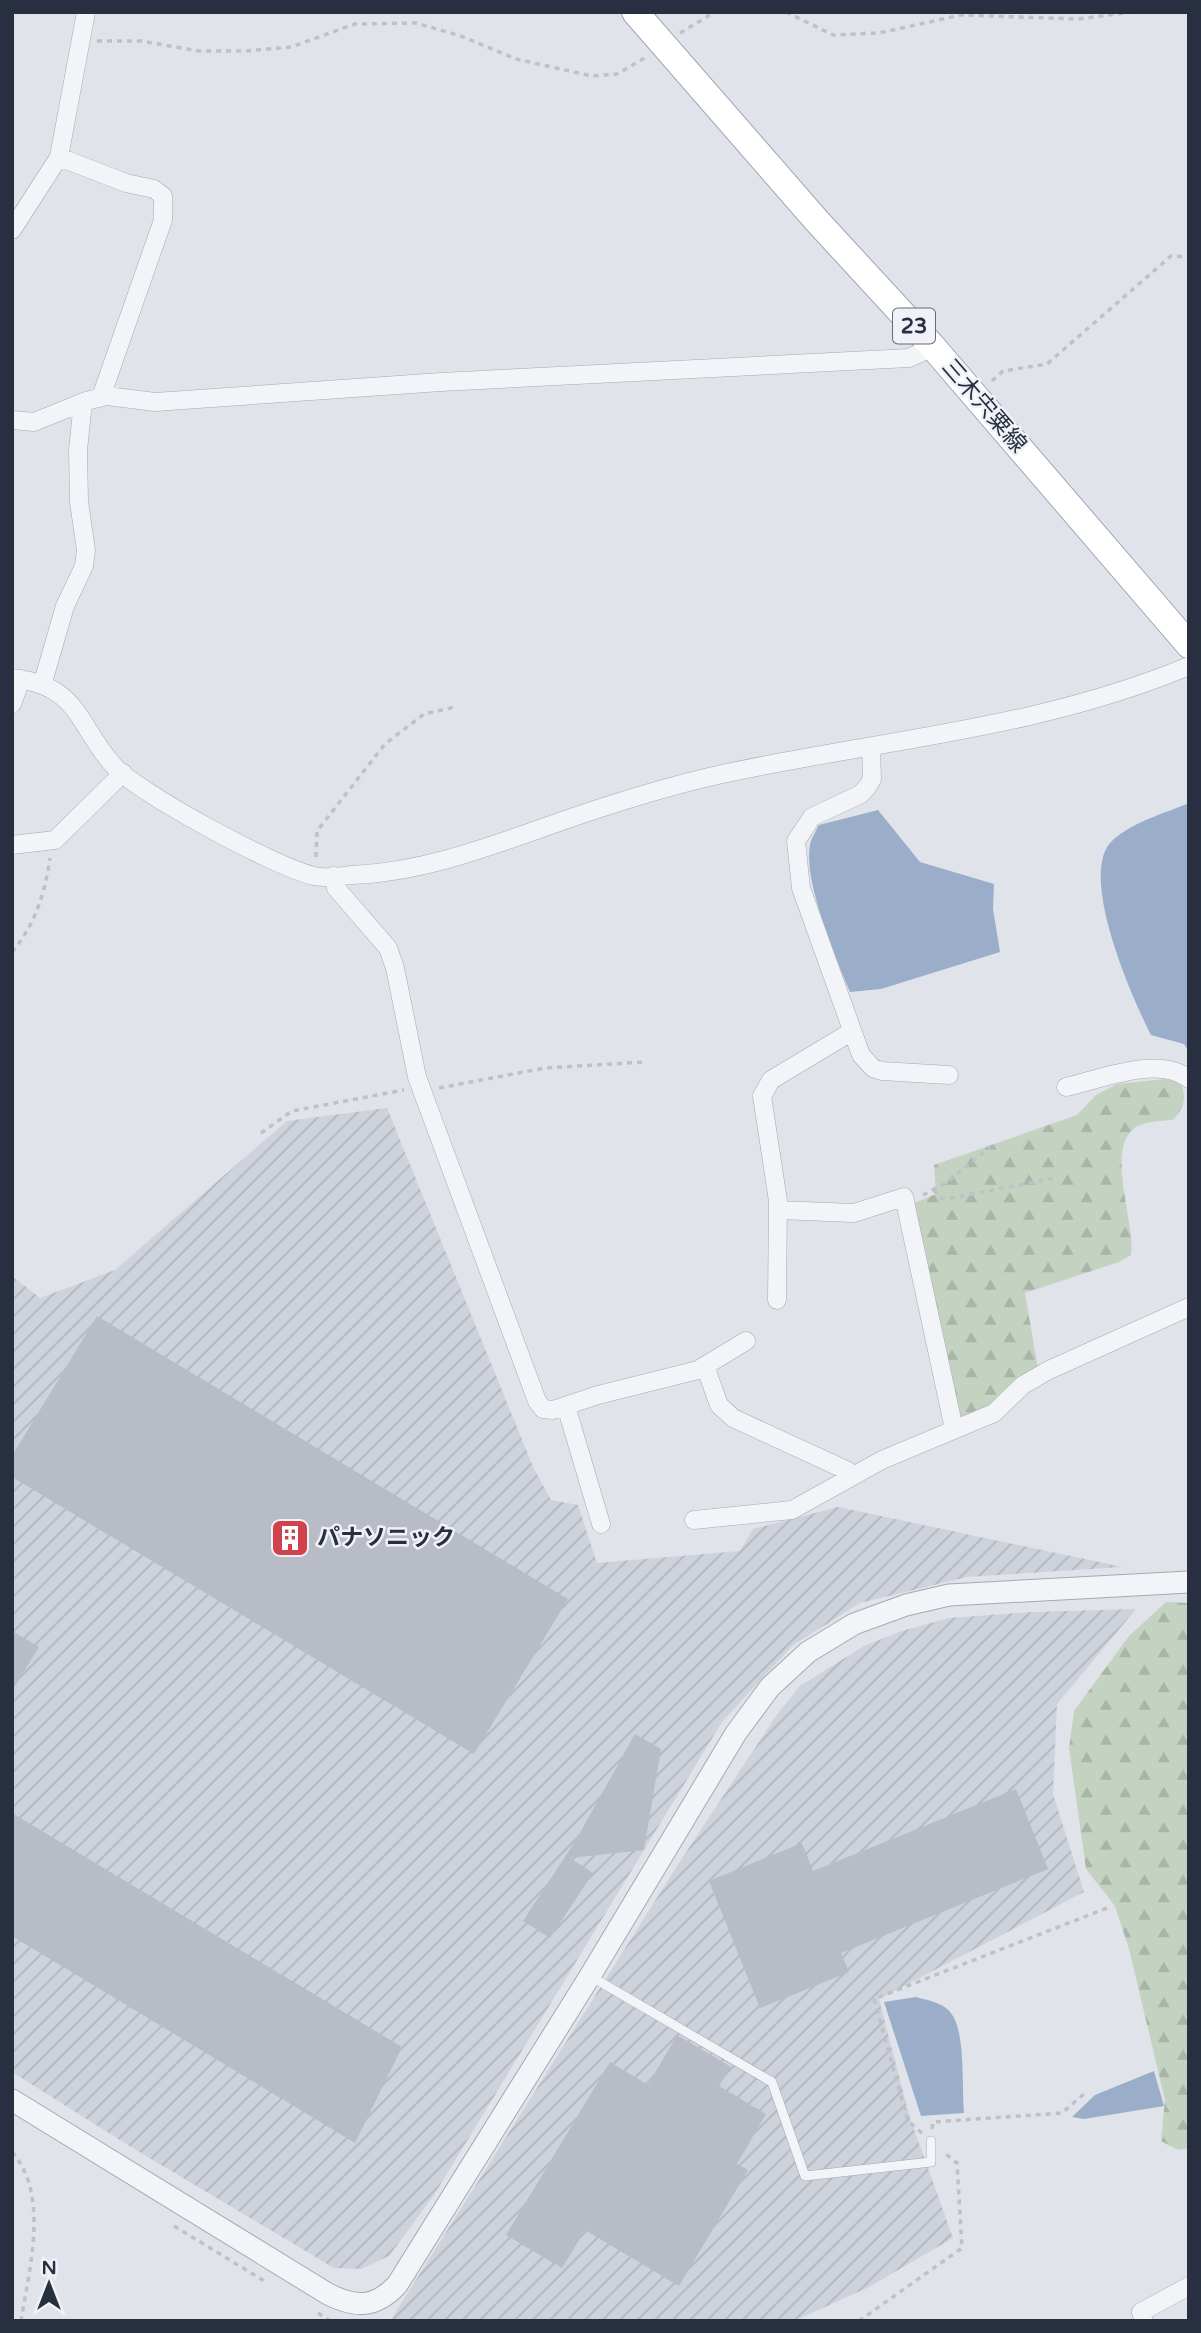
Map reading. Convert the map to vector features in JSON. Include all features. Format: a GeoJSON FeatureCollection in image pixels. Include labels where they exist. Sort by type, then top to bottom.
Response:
{"type":"FeatureCollection","features":[{"type":"Feature","properties":{"kind":"main road","name":"三木宍粟線"},"geometry":{"type":"LineString","coordinates":[[635,12],[817,221],[933,347],[1189,645]]}},
{"type":"Feature","properties":{"kind":"street"},"geometry":{"type":"LineString","coordinates":[[12,230],[59,157],[86,12]]}},
{"type":"Feature","properties":{"kind":"street"},"geometry":{"type":"LineString","coordinates":[[59,157],[126,183],[153,188],[163,196],[165,204],[163,220],[102,397]]}},
{"type":"Feature","properties":{"kind":"street"},"geometry":{"type":"LineString","coordinates":[[12,420],[34,422],[102,397],[155,402],[415,384],[909,358],[933,347]]}},
{"type":"Feature","properties":{"kind":"street"},"geometry":{"type":"LineString","coordinates":[[43,682],[61,616],[84,566],[86,550],[79,502],[78,450],[83,402]]}},
{"type":"Feature","properties":{"kind":"street"},"geometry":{"type":"LineString","coordinates":[[12,704],[16,678],[43,682],[76,709],[114,766],[123,773],[182,813],[269,858],[324,876],[410,870],[467,855],[607,805],[720,774],[1042,716],[1189,666]]}},
{"type":"Feature","properties":{"kind":"street"},"geometry":{"type":"LineString","coordinates":[[871,748],[873,779],[868,786],[861,794],[812,817],[796,841],[801,888],[861,1055],[873,1068],[900,1073],[949,1075]]}},
{"type":"Feature","properties":{"kind":"street"},"geometry":{"type":"LineString","coordinates":[[12,845],[51,840],[84,814],[123,773]]}},
{"type":"Feature","properties":{"kind":"street"},"geometry":{"type":"LineString","coordinates":[[324,876],[388,948],[395,968],[420,1087],[537,1402],[543,1409],[553,1410],[705,1366],[746,1340]]}},
{"type":"Feature","properties":{"kind":"street"},"geometry":{"type":"LineString","coordinates":[[777,1300],[778,1210],[762,1096],[771,1080],[851,1032]]}},
{"type":"Feature","properties":{"kind":"street"},"geometry":{"type":"LineString","coordinates":[[1066,1087],[1137,1071],[1167,1069],[1189,1079]]}},
{"type":"Feature","properties":{"kind":"street"},"geometry":{"type":"LineString","coordinates":[[778,1210],[854,1213],[904,1197],[954,1429]]}},
{"type":"Feature","properties":{"kind":"street"},"geometry":{"type":"LineString","coordinates":[[694,1520],[792,1510],[882,1460],[994,1413],[1023,1385],[1049,1370],[1189,1307]]}},
{"type":"Feature","properties":{"kind":"street"},"geometry":{"type":"LineString","coordinates":[[705,1366],[719,1405],[733,1418],[848,1471],[851,1477]]}},
{"type":"Feature","properties":{"kind":"street"},"geometry":{"type":"LineString","coordinates":[[566,1406],[574,1423],[601,1524]]}},
{"type":"Feature","properties":{"kind":"street"},"geometry":{"type":"LineString","coordinates":[[12,2100],[328,2294],[361,2306],[375,2303],[397,2285],[590,1976],[736,1733],[770,1688],[808,1652],[854,1624],[906,1605],[949,1595],[1189,1582]]}},
{"type":"Feature","properties":{"kind":"street"},"geometry":{"type":"LineString","coordinates":[[1144,2321],[1141,2312],[1189,2286]]}},
{"type":"Feature","properties":{"kind":"lane"},"geometry":{"type":"LineString","coordinates":[[590,1976],[772,2082],[805,2176],[931,2162],[931,2141]]}},
{"type":"Feature","properties":{"kind":"path"},"geometry":{"type":"LineString","coordinates":[[81,41],[142,41],[199,51],[246,51],[291,47],[355,24],[416,23],[461,36],[516,59],[592,76],[610,76],[715,12]]}},
{"type":"Feature","properties":{"kind":"path"},"geometry":{"type":"LineString","coordinates":[[786,12],[834,35],[879,33],[961,15],[1078,19],[1133,12]]}},
{"type":"Feature","properties":{"kind":"path"},"geometry":{"type":"LineString","coordinates":[[975,396],[1003,371],[1047,364],[1171,256],[1189,257]]}},
{"type":"Feature","properties":{"kind":"path"},"geometry":{"type":"LineString","coordinates":[[324,876],[317,831],[385,744],[424,714],[454,707]]}},
{"type":"Feature","properties":{"kind":"path"},"geometry":{"type":"LineString","coordinates":[[12,952],[31,923],[45,893],[51,840]]}},
{"type":"Feature","properties":{"kind":"path"},"geometry":{"type":"LineString","coordinates":[[261,1133],[292,1111],[420,1087],[443,1088],[545,1068],[645,1062]]}},
{"type":"Feature","properties":{"kind":"path"},"geometry":{"type":"LineString","coordinates":[[905,1203],[946,1183],[990,1147]]}},
{"type":"Feature","properties":{"kind":"path"},"geometry":{"type":"LineString","coordinates":[[934,1190],[940,1198],[946,1199],[1055,1178]]}},
{"type":"Feature","properties":{"kind":"path"},"geometry":{"type":"LineString","coordinates":[[859,2321],[962,2248],[957,2163],[908,2121],[874,1999],[1107,1908]]}},
{"type":"Feature","properties":{"kind":"path"},"geometry":{"type":"LineString","coordinates":[[931,2141],[933,2122],[1062,2113],[1085,2093]]}},
{"type":"Feature","properties":{"kind":"path"},"geometry":{"type":"LineString","coordinates":[[12,2152],[27,2176],[33,2196],[33,2227],[21,2321]]}},
{"type":"Feature","properties":{"kind":"shaded area"},"geometry":{"type":"Polygon","coordinates":[[[387,1108],[534,1469],[551,1500],[578,1505],[597,1563],[740,1551],[753,1529],[838,1507],[1123,1567],[967,1577],[860,1603],[792,1646],[722,1722],[434,2195],[389,2256],[361,2269],[334,2268],[131,2147],[12,2072],[12,1276],[40,1298],[115,1270],[287,1121],[387,1108]]]}},
{"type":"Feature","properties":{"kind":"shaded area"},"geometry":{"type":"Polygon","coordinates":[[[1136,1609],[1057,1704],[1053,1794],[1084,1892],[879,1999],[910,2118],[953,2238],[869,2287],[794,2321],[390,2321],[677,1866],[776,1716],[800,1686],[864,1646],[902,1631],[949,1618],[1136,1609]]]}},
{"type":"Feature","properties":{"kind":"green space"},"geometry":{"type":"Polygon","coordinates":[[[1165,1079],[1181,1083],[1184,1099],[1180,1111],[1173,1120],[1149,1122],[1136,1127],[1127,1137],[1122,1151],[1123,1187],[1131,1255],[1119,1262],[1025,1293],[1038,1369],[995,1403],[957,1420],[912,1204],[936,1194],[934,1165],[1077,1115],[1096,1095],[1117,1084],[1165,1079]]]}},
{"type":"Feature","properties":{"kind":"green space"},"geometry":{"type":"Polygon","coordinates":[[[1166,1602],[1189,1603],[1189,2148],[1178,2150],[1161,2141],[1165,2100],[1129,1949],[1115,1906],[1086,1869],[1069,1748],[1074,1711],[1129,1636],[1166,1602]]]}},
{"type":"Feature","properties":{"kind":"water"},"geometry":{"type":"Polygon","coordinates":[[[1189,803],[1189,1052],[1184,1044],[1151,1035],[1132,995],[1112,937],[1104,908],[1101,880],[1103,857],[1112,841],[1120,834],[1189,803]]]}},
{"type":"Feature","properties":{"kind":"water"},"geometry":{"type":"Polygon","coordinates":[[[878,810],[920,862],[994,884],[993,909],[1000,952],[881,989],[850,992],[816,898],[811,878],[810,845],[819,825],[878,810]]]}},
{"type":"Feature","properties":{"kind":"water"},"geometry":{"type":"Polygon","coordinates":[[[916,1997],[943,2006],[951,2013],[958,2027],[964,2113],[921,2116],[884,2002],[916,1997]]]}},
{"type":"Feature","properties":{"kind":"water"},"geometry":{"type":"Polygon","coordinates":[[[1154,2071],[1164,2106],[1084,2119],[1072,2117],[1095,2095],[1154,2071]]]}},
{"type":"Feature","properties":{"kind":"building","name":"パナソニック"},"geometry":{"type":"Polygon","coordinates":[[[97,1316],[568,1599],[474,1754],[12,1477],[12,1456],[97,1316]]]}},
{"type":"Feature","properties":{"kind":"building"},"geometry":{"type":"Polygon","coordinates":[[[12,1631],[39,1647],[12,1691],[12,1631]]]}},
{"type":"Feature","properties":{"kind":"building"},"geometry":{"type":"Polygon","coordinates":[[[635,1734],[661,1749],[644,1850],[570,1858],[593,1873],[550,1938],[523,1921],[576,1840],[635,1734]]]}},
{"type":"Feature","properties":{"kind":"building"},"geometry":{"type":"Polygon","coordinates":[[[1016,1789],[1048,1869],[841,1953],[849,1972],[760,2008],[709,1881],[802,1843],[813,1871],[1016,1789]]]}},
{"type":"Feature","properties":{"kind":"building"},"geometry":{"type":"Polygon","coordinates":[[[12,1813],[402,2047],[355,2143],[12,1936],[12,1813]]]}},
{"type":"Feature","properties":{"kind":"building"},"geometry":{"type":"Polygon","coordinates":[[[677,2035],[731,2067],[719,2086],[766,2114],[737,2164],[748,2170],[679,2286],[585,2230],[562,2268],[506,2235],[610,2062],[648,2085],[677,2035]]]}},
{"type":"Feature","properties":{"kind":"place","name":"パナソニック"},"geometry":{"type":"Point","coordinates":[290,1538]}}]}
